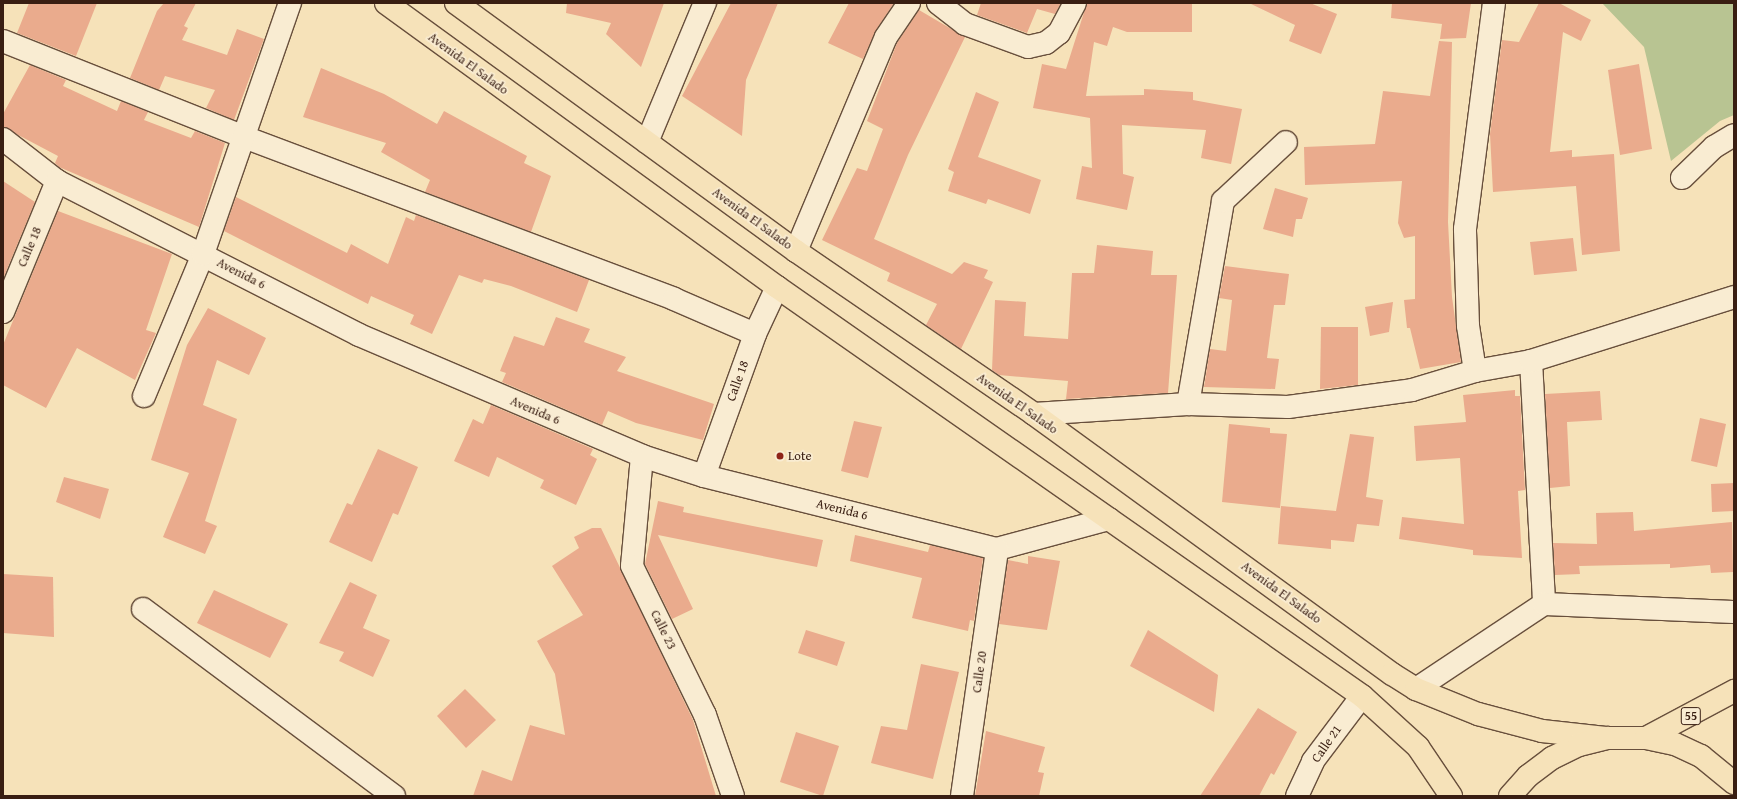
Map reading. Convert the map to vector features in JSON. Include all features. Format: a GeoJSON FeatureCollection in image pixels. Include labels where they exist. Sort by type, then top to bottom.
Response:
{"type":"FeatureCollection","features":[{"type":"Feature","properties":{"kind":"main road","name":"Avenida El Salado"},"geometry":{"type":"LineString","coordinates":[[386,3],[777,287],[1362,696],[1418,747],[1451,796]]}},
{"type":"Feature","properties":{"kind":"main road","name":"Avenida El Salado"},"geometry":{"type":"LineString","coordinates":[[456,3],[796,251],[1034,414],[1416,689],[1478,714],[1528,727],[1608,738]]}},
{"type":"Feature","properties":{"kind":"main road","name":"55"},"geometry":{"type":"LineString","coordinates":[[1646,738],[1734,691]]}},
{"type":"Feature","properties":{"kind":"main road"},"geometry":{"type":"LineString","coordinates":[[1510,796],[1528,776],[1552,758],[1579,745],[1608,738],[1646,738],[1675,744],[1701,756],[1734,783]]}},
{"type":"Feature","properties":{"kind":"street"},"geometry":{"type":"LineString","coordinates":[[144,396],[203,254],[290,3]]}},
{"type":"Feature","properties":{"kind":"street"},"geometry":{"type":"LineString","coordinates":[[647,142],[705,3]]}},
{"type":"Feature","properties":{"kind":"street"},"geometry":{"type":"LineString","coordinates":[[796,251],[886,37],[909,3]]}},
{"type":"Feature","properties":{"kind":"street"},"geometry":{"type":"LineString","coordinates":[[938,3],[965,24],[1028,47],[1046,43],[1059,33],[1075,3]]}},
{"type":"Feature","properties":{"kind":"street"},"geometry":{"type":"LineString","coordinates":[[1475,371],[1468,326],[1465,229],[1494,3]]}},
{"type":"Feature","properties":{"kind":"street"},"geometry":{"type":"LineString","coordinates":[[3,40],[244,138],[674,299],[755,334]]}},
{"type":"Feature","properties":{"kind":"street"},"geometry":{"type":"LineString","coordinates":[[1682,178],[1714,147],[1734,135]]}},
{"type":"Feature","properties":{"kind":"street","name":"Avenida 6"},"geometry":{"type":"LineString","coordinates":[[3,139],[57,181],[203,254],[359,335],[642,456],[704,476],[997,549],[1109,519]]}},
{"type":"Feature","properties":{"kind":"street"},"geometry":{"type":"LineString","coordinates":[[1188,404],[1223,201],[1286,142]]}},
{"type":"Feature","properties":{"kind":"street","name":"Calle 18"},"geometry":{"type":"LineString","coordinates":[[3,312],[57,181]]}},
{"type":"Feature","properties":{"kind":"street","name":"Calle 18"},"geometry":{"type":"LineString","coordinates":[[704,476],[755,334],[777,287]]}},
{"type":"Feature","properties":{"kind":"street"},"geometry":{"type":"LineString","coordinates":[[1034,414],[1188,404],[1288,407],[1412,390],[1475,371],[1531,361],[1734,297]]}},
{"type":"Feature","properties":{"kind":"street"},"geometry":{"type":"LineString","coordinates":[[1531,361],[1544,604]]}},
{"type":"Feature","properties":{"kind":"street","name":"Calle 23"},"geometry":{"type":"LineString","coordinates":[[642,456],[632,566],[705,715],[733,796]]}},
{"type":"Feature","properties":{"kind":"street","name":"Calle 20"},"geometry":{"type":"LineString","coordinates":[[962,796],[997,549]]}},
{"type":"Feature","properties":{"kind":"street"},"geometry":{"type":"LineString","coordinates":[[1416,689],[1544,604],[1734,612]]}},
{"type":"Feature","properties":{"kind":"street"},"geometry":{"type":"LineString","coordinates":[[143,609],[394,796]]}},
{"type":"Feature","properties":{"kind":"street","name":"Calle 21"},"geometry":{"type":"LineString","coordinates":[[1297,796],[1313,761],[1362,696]]}},
{"type":"Feature","properties":{"kind":"green space"},"geometry":{"type":"Polygon","coordinates":[[[1602,3],[1734,3],[1734,115],[1720,121],[1671,161],[1644,47],[1602,3]]]}},
{"type":"Feature","properties":{"kind":"building"},"geometry":{"type":"Polygon","coordinates":[[[29,3],[97,3],[76,56],[17,33],[29,3]]]}},
{"type":"Feature","properties":{"kind":"building"},"geometry":{"type":"Polygon","coordinates":[[[164,3],[196,3],[184,26],[188,28],[182,40],[227,55],[237,29],[264,39],[234,120],[206,108],[215,90],[165,76],[159,90],[130,78],[157,11],[164,3]]]}},
{"type":"Feature","properties":{"kind":"building"},"geometry":{"type":"Polygon","coordinates":[[[567,3],[664,3],[641,67],[606,34],[611,23],[566,13],[567,3]]]}},
{"type":"Feature","properties":{"kind":"building"},"geometry":{"type":"Polygon","coordinates":[[[731,3],[778,3],[746,80],[742,136],[682,96],[731,3]]]}},
{"type":"Feature","properties":{"kind":"building"},"geometry":{"type":"Polygon","coordinates":[[[849,3],[894,3],[876,30],[863,59],[828,43],[849,3]]]}},
{"type":"Feature","properties":{"kind":"building"},"geometry":{"type":"Polygon","coordinates":[[[981,3],[1061,3],[1055,14],[1037,9],[1027,33],[977,15],[981,3]]]}},
{"type":"Feature","properties":{"kind":"building"},"geometry":{"type":"Polygon","coordinates":[[[1087,3],[1192,3],[1192,32],[1127,32],[1113,27],[1107,46],[1094,42],[1086,96],[1144,95],[1144,89],[1193,92],[1193,100],[1242,109],[1231,164],[1201,158],[1206,130],[1122,125],[1123,174],[1134,177],[1127,210],[1076,199],[1082,166],[1092,168],[1090,118],[1033,108],[1042,64],[1066,69],[1087,3]]]}},
{"type":"Feature","properties":{"kind":"building"},"geometry":{"type":"Polygon","coordinates":[[[1249,3],[1310,3],[1337,14],[1321,54],[1289,41],[1295,25],[1249,3]]]}},
{"type":"Feature","properties":{"kind":"building"},"geometry":{"type":"Polygon","coordinates":[[[1392,3],[1471,3],[1466,38],[1440,39],[1442,24],[1391,18],[1392,3]]]}},
{"type":"Feature","properties":{"kind":"building"},"geometry":{"type":"Polygon","coordinates":[[[1539,3],[1559,3],[1591,20],[1581,41],[1563,32],[1550,152],[1572,150],[1572,157],[1614,154],[1620,251],[1582,255],[1576,186],[1493,192],[1490,134],[1502,40],[1519,42],[1539,3]]]}},
{"type":"Feature","properties":{"kind":"building"},"geometry":{"type":"Polygon","coordinates":[[[919,10],[965,37],[908,155],[874,239],[952,274],[964,262],[988,270],[984,278],[993,282],[961,349],[926,325],[937,304],[887,281],[890,273],[822,240],[857,168],[867,171],[883,129],[867,121],[897,43],[919,10]]]}},
{"type":"Feature","properties":{"kind":"building"},"geometry":{"type":"Polygon","coordinates":[[[1439,41],[1452,42],[1448,222],[1452,297],[1461,362],[1420,369],[1410,328],[1407,328],[1404,300],[1415,299],[1415,236],[1404,238],[1398,223],[1402,181],[1305,185],[1304,147],[1375,144],[1383,91],[1430,96],[1439,41]]]}},
{"type":"Feature","properties":{"kind":"building"},"geometry":{"type":"Polygon","coordinates":[[[1639,64],[1652,149],[1620,155],[1608,70],[1639,64]]]}},
{"type":"Feature","properties":{"kind":"building"},"geometry":{"type":"Polygon","coordinates":[[[30,65],[66,80],[63,86],[117,111],[121,101],[148,112],[144,120],[191,138],[195,131],[225,143],[199,227],[59,167],[55,163],[58,156],[3,127],[3,114],[30,65]]]}},
{"type":"Feature","properties":{"kind":"building"},"geometry":{"type":"Polygon","coordinates":[[[321,68],[384,94],[437,124],[444,111],[527,156],[524,163],[551,176],[531,232],[425,192],[430,180],[381,152],[386,143],[303,117],[321,68]]]}},
{"type":"Feature","properties":{"kind":"building"},"geometry":{"type":"Polygon","coordinates":[[[976,92],[999,102],[978,157],[1041,180],[1030,214],[988,199],[986,204],[948,191],[954,172],[948,169],[976,92]]]}},
{"type":"Feature","properties":{"kind":"building"},"geometry":{"type":"Polygon","coordinates":[[[3,181],[35,202],[3,279],[3,181]]]}},
{"type":"Feature","properties":{"kind":"building"},"geometry":{"type":"Polygon","coordinates":[[[1275,188],[1308,198],[1302,219],[1296,219],[1293,237],[1263,229],[1275,188]]]}},
{"type":"Feature","properties":{"kind":"building"},"geometry":{"type":"Polygon","coordinates":[[[236,197],[347,253],[351,244],[388,264],[406,217],[414,221],[416,215],[589,280],[577,312],[511,286],[484,279],[482,283],[459,275],[432,334],[410,324],[414,315],[371,296],[368,304],[224,231],[236,197]]]}},
{"type":"Feature","properties":{"kind":"building"},"geometry":{"type":"Polygon","coordinates":[[[58,211],[172,254],[146,330],[156,333],[135,380],[77,348],[46,408],[3,385],[3,345],[58,211]]]}},
{"type":"Feature","properties":{"kind":"building"},"geometry":{"type":"Polygon","coordinates":[[[1573,238],[1577,271],[1534,275],[1530,242],[1573,238]]]}},
{"type":"Feature","properties":{"kind":"building"},"geometry":{"type":"Polygon","coordinates":[[[1097,245],[1153,251],[1151,275],[1177,275],[1168,393],[1066,399],[1068,381],[999,375],[992,370],[995,300],[1026,302],[1024,336],[1068,339],[1072,273],[1094,273],[1097,245]]]}},
{"type":"Feature","properties":{"kind":"building"},"geometry":{"type":"Polygon","coordinates":[[[1225,266],[1289,274],[1285,305],[1274,305],[1267,358],[1279,359],[1275,389],[1204,387],[1210,349],[1226,351],[1232,300],[1219,298],[1225,266]]]}},
{"type":"Feature","properties":{"kind":"building"},"geometry":{"type":"Polygon","coordinates":[[[1393,302],[1389,332],[1370,336],[1365,307],[1393,302]]]}},
{"type":"Feature","properties":{"kind":"building"},"geometry":{"type":"Polygon","coordinates":[[[208,308],[266,338],[249,375],[217,360],[203,405],[237,419],[205,521],[217,526],[205,554],[163,537],[189,473],[151,460],[187,345],[208,308]]]}},
{"type":"Feature","properties":{"kind":"building"},"geometry":{"type":"Polygon","coordinates":[[[556,317],[590,329],[584,342],[626,357],[617,371],[714,404],[703,440],[636,423],[608,411],[602,425],[502,382],[506,373],[500,371],[514,336],[544,346],[556,317]]]}},
{"type":"Feature","properties":{"kind":"building"},"geometry":{"type":"Polygon","coordinates":[[[1321,327],[1358,327],[1358,385],[1320,389],[1321,327]]]}},
{"type":"Feature","properties":{"kind":"building"},"geometry":{"type":"Polygon","coordinates":[[[1515,390],[1515,396],[1520,396],[1525,490],[1518,491],[1522,558],[1473,555],[1473,550],[1399,539],[1402,517],[1464,524],[1460,458],[1416,461],[1414,426],[1466,422],[1463,395],[1515,390]]]}},
{"type":"Feature","properties":{"kind":"building"},"geometry":{"type":"Polygon","coordinates":[[[1600,391],[1602,420],[1567,422],[1570,486],[1550,488],[1545,394],[1600,391]]]}},
{"type":"Feature","properties":{"kind":"building"},"geometry":{"type":"Polygon","coordinates":[[[491,405],[593,449],[590,455],[597,459],[576,505],[540,488],[544,480],[497,457],[489,477],[454,461],[473,419],[483,424],[491,405]]]}},
{"type":"Feature","properties":{"kind":"building"},"geometry":{"type":"Polygon","coordinates":[[[1700,418],[1726,424],[1717,467],[1691,461],[1700,418]]]}},
{"type":"Feature","properties":{"kind":"building"},"geometry":{"type":"Polygon","coordinates":[[[854,421],[882,427],[868,478],[841,471],[854,421]]]}},
{"type":"Feature","properties":{"kind":"building"},"geometry":{"type":"Polygon","coordinates":[[[1229,424],[1270,428],[1270,433],[1287,434],[1280,508],[1222,502],[1229,424]]]}},
{"type":"Feature","properties":{"kind":"building"},"geometry":{"type":"Polygon","coordinates":[[[1350,434],[1374,437],[1366,497],[1383,500],[1379,526],[1357,524],[1354,542],[1331,540],[1331,549],[1278,544],[1281,506],[1336,511],[1350,434]]]}},
{"type":"Feature","properties":{"kind":"building"},"geometry":{"type":"Polygon","coordinates":[[[378,449],[418,467],[398,515],[393,513],[372,562],[329,542],[347,503],[352,505],[378,449]]]}},
{"type":"Feature","properties":{"kind":"building"},"geometry":{"type":"Polygon","coordinates":[[[64,477],[109,489],[100,519],[56,502],[64,477]]]}},
{"type":"Feature","properties":{"kind":"building"},"geometry":{"type":"Polygon","coordinates":[[[1734,483],[1734,511],[1712,512],[1711,484],[1734,483]]]}},
{"type":"Feature","properties":{"kind":"building"},"geometry":{"type":"Polygon","coordinates":[[[658,501],[684,507],[683,512],[823,540],[817,567],[658,535],[693,609],[672,619],[645,564],[658,501]]]}},
{"type":"Feature","properties":{"kind":"building"},"geometry":{"type":"Polygon","coordinates":[[[1633,512],[1634,531],[1732,522],[1733,572],[1711,573],[1710,565],[1670,568],[1670,564],[1579,566],[1580,574],[1555,575],[1553,543],[1597,544],[1596,513],[1633,512]]]}},
{"type":"Feature","properties":{"kind":"building"},"geometry":{"type":"Polygon","coordinates":[[[592,528],[601,528],[693,720],[716,796],[473,796],[482,770],[512,781],[530,725],[565,735],[555,674],[537,641],[583,615],[552,566],[579,548],[574,537],[592,528]]]}},
{"type":"Feature","properties":{"kind":"building"},"geometry":{"type":"Polygon","coordinates":[[[855,535],[928,552],[930,545],[983,558],[974,621],[970,620],[968,631],[912,618],[922,578],[850,561],[855,535]]]}},
{"type":"Feature","properties":{"kind":"building"},"geometry":{"type":"Polygon","coordinates":[[[1028,556],[1060,561],[1047,630],[999,624],[1008,560],[1028,564],[1028,556]]]}},
{"type":"Feature","properties":{"kind":"building"},"geometry":{"type":"Polygon","coordinates":[[[3,574],[53,577],[54,637],[3,633],[3,574]]]}},
{"type":"Feature","properties":{"kind":"building"},"geometry":{"type":"Polygon","coordinates":[[[350,582],[377,595],[363,628],[390,640],[373,677],[339,661],[344,652],[319,643],[350,582]]]}},
{"type":"Feature","properties":{"kind":"building"},"geometry":{"type":"Polygon","coordinates":[[[214,590],[288,624],[270,658],[197,623],[214,590]]]}},
{"type":"Feature","properties":{"kind":"building"},"geometry":{"type":"Polygon","coordinates":[[[806,630],[845,642],[837,666],[798,653],[806,630]]]}},
{"type":"Feature","properties":{"kind":"building"},"geometry":{"type":"Polygon","coordinates":[[[1148,630],[1218,675],[1214,712],[1130,666],[1148,630]]]}},
{"type":"Feature","properties":{"kind":"building"},"geometry":{"type":"Polygon","coordinates":[[[921,664],[959,672],[933,779],[871,763],[881,726],[907,730],[921,664]]]}},
{"type":"Feature","properties":{"kind":"building"},"geometry":{"type":"Polygon","coordinates":[[[465,689],[496,720],[466,748],[437,716],[465,689]]]}},
{"type":"Feature","properties":{"kind":"building"},"geometry":{"type":"Polygon","coordinates":[[[1258,708],[1297,732],[1274,775],[1271,773],[1259,796],[1200,796],[1258,708]]]}},
{"type":"Feature","properties":{"kind":"building"},"geometry":{"type":"Polygon","coordinates":[[[986,731],[1045,747],[1038,772],[1044,773],[1039,796],[975,796],[986,731]]]}},
{"type":"Feature","properties":{"kind":"building"},"geometry":{"type":"Polygon","coordinates":[[[796,732],[839,746],[823,796],[780,782],[796,732]]]}},
{"type":"Feature","properties":{"kind":"place","name":"Lote"},"geometry":{"type":"Point","coordinates":[780,456]}}]}
